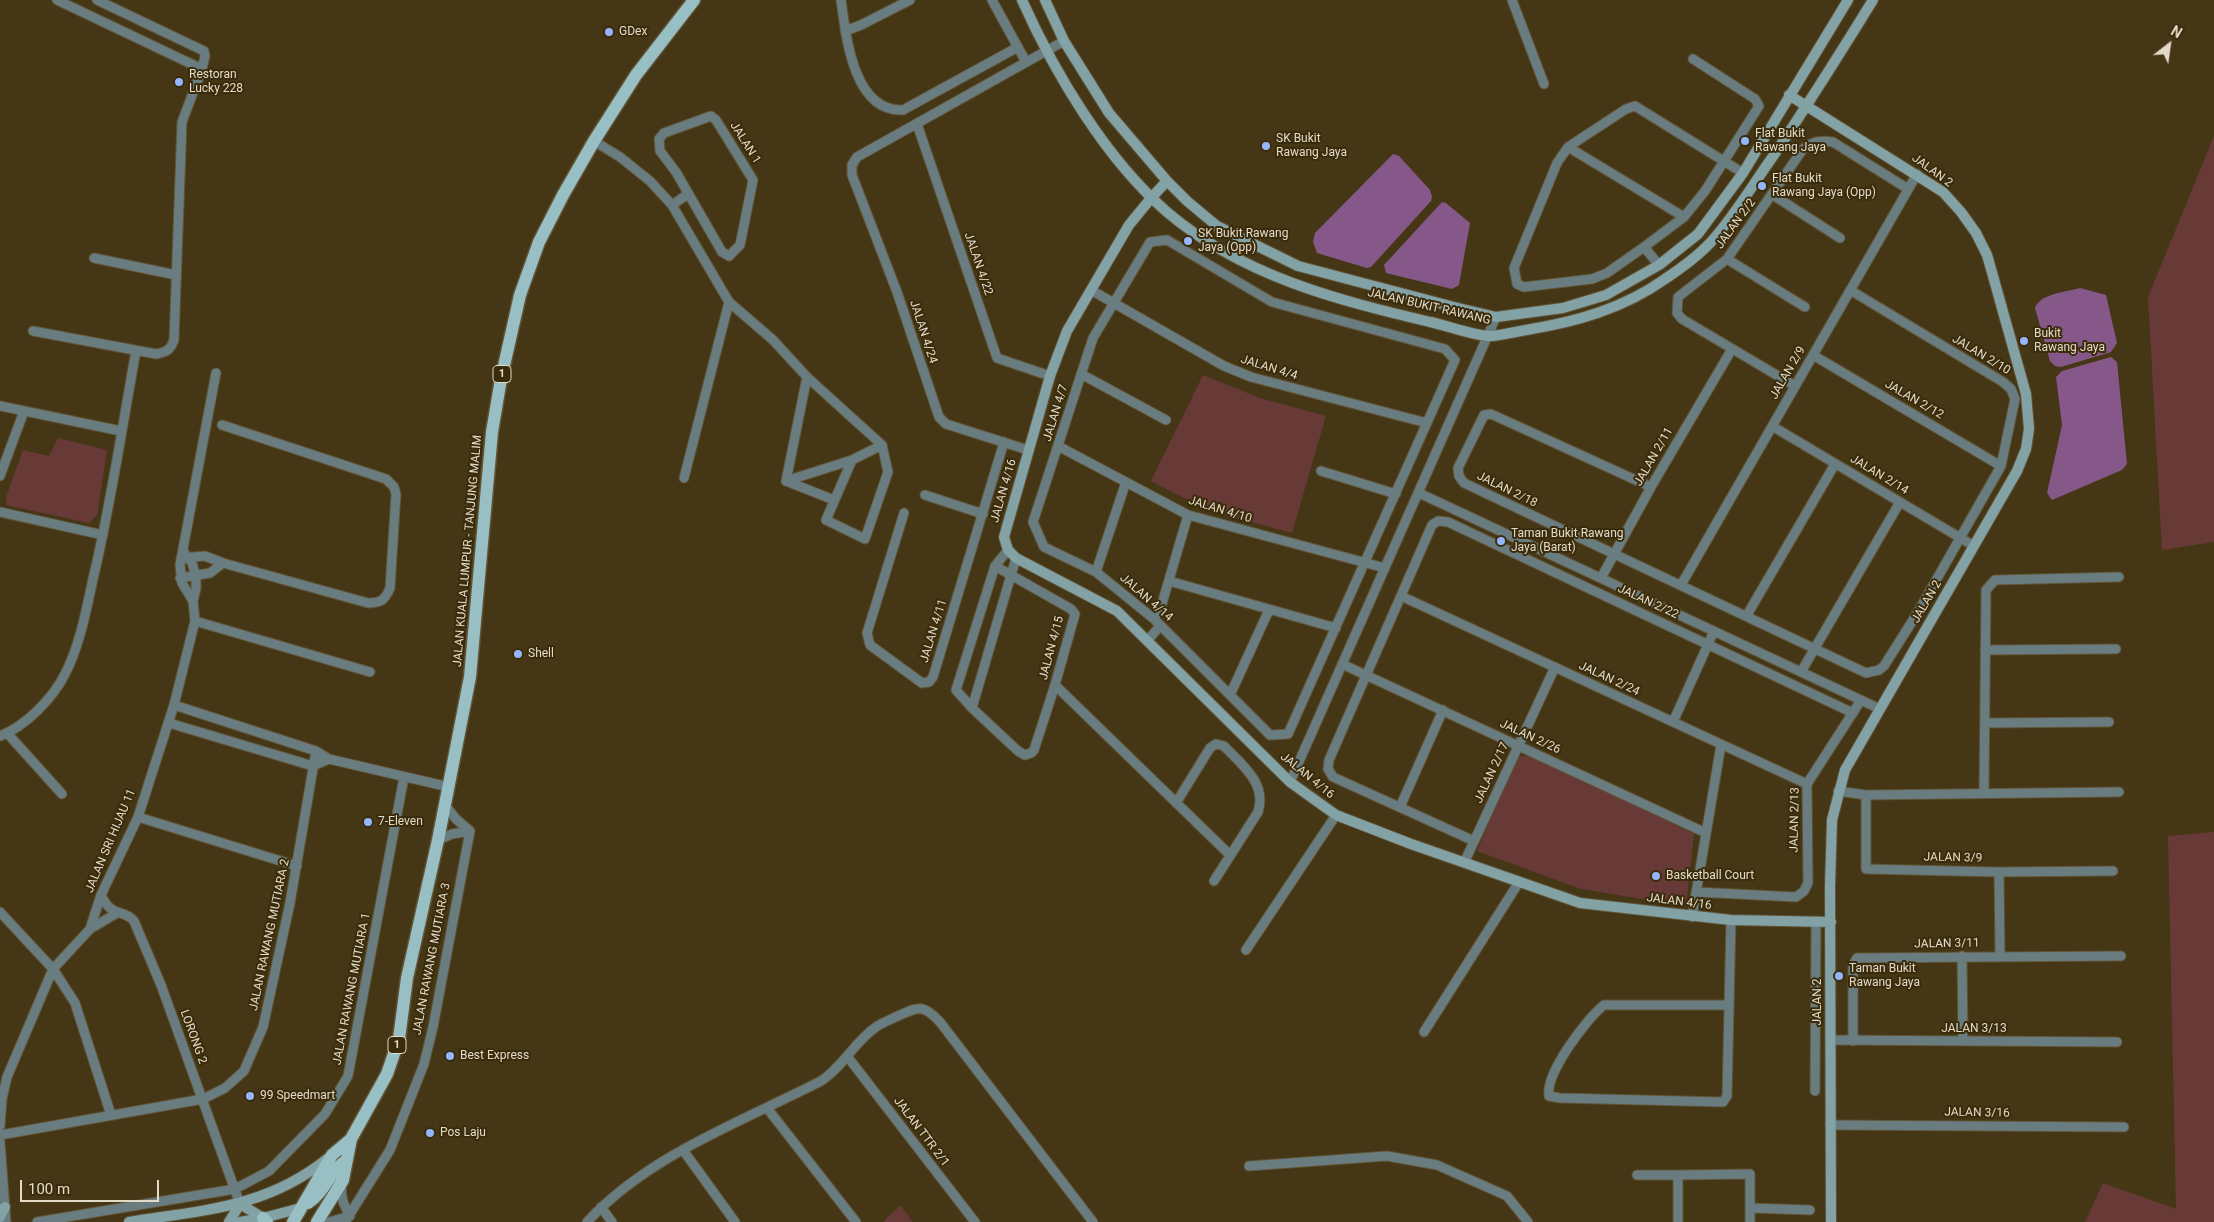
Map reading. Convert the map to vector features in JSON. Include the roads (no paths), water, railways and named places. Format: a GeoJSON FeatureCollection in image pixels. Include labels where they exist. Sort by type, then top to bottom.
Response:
{"type":"FeatureCollection","features":[{"type":"Feature","properties":{"kind":"main road","name":"JALAN KUALA LUMPUR - TANJUNG MALIM"},"geometry":{"type":"LineString","coordinates":[[351,1139],[387,1074],[399,1039],[411,960],[438,840],[470,677],[492,432],[520,294],[539,242],[594,141],[636,75],[694,0]]}},
{"type":"Feature","properties":{"kind":"main road","name":"1"},"geometry":{"type":"LineString","coordinates":[[293,1222],[332,1155],[351,1139]]}},
{"type":"Feature","properties":{"kind":"main road","name":"1"},"geometry":{"type":"LineString","coordinates":[[318,1222],[343,1180],[345,1161],[351,1139]]}},
{"type":"Feature","properties":{"kind":"main road"},"geometry":{"type":"LineString","coordinates":[[300,1208],[316,1197],[335,1168],[345,1161]]}},
{"type":"Feature","properties":{"kind":"street"},"geometry":{"type":"LineString","coordinates":[[57,0],[202,70]]}},
{"type":"Feature","properties":{"kind":"street"},"geometry":{"type":"LineString","coordinates":[[33,331],[156,354],[171,349],[174,340],[182,122],[202,70],[205,56],[204,51],[97,0]]}},
{"type":"Feature","properties":{"kind":"street"},"geometry":{"type":"LineString","coordinates":[[841,0],[845,31],[855,70],[870,97],[880,105],[893,110],[903,110],[1018,47]]}},
{"type":"Feature","properties":{"kind":"street"},"geometry":{"type":"LineString","coordinates":[[845,31],[910,0]]}},
{"type":"Feature","properties":{"kind":"street"},"geometry":{"type":"LineString","coordinates":[[992,0],[1026,62]]}},
{"type":"Feature","properties":{"kind":"street","name":"JALAN BUKIT RAWANG"},"geometry":{"type":"LineString","coordinates":[[1022,0],[1047,50],[1088,121],[1152,197],[1186,227],[1230,256],[1315,292],[1489,336],[1546,327],[1605,312],[1664,280],[1697,255],[1724,227],[1807,106],[1873,0]]}},
{"type":"Feature","properties":{"kind":"street","name":"JALAN BUKIT RAWANG"},"geometry":{"type":"LineString","coordinates":[[1045,0],[1064,41],[1109,113],[1167,181],[1217,226],[1298,266],[1469,311],[1496,316],[1563,308],[1606,295],[1659,265],[1698,234],[1743,173],[1848,0]]}},
{"type":"Feature","properties":{"kind":"street"},"geometry":{"type":"LineString","coordinates":[[1512,0],[1544,84]]}},
{"type":"Feature","properties":{"kind":"street"},"geometry":{"type":"LineString","coordinates":[[917,124],[1064,41]]}},
{"type":"Feature","properties":{"kind":"street"},"geometry":{"type":"LineString","coordinates":[[1693,59],[1755,99],[1759,104],[1758,109],[1725,160],[1684,217],[1607,273],[1592,279],[1524,287],[1517,284],[1514,268],[1557,163],[1568,147],[1626,109],[1635,106],[1725,160],[1743,173]]}},
{"type":"Feature","properties":{"kind":"street","name":"JALAN 2"},"geometry":{"type":"LineString","coordinates":[[1789,95],[1943,192],[1961,212],[1976,233],[1987,255],[2014,348],[2029,414],[2026,449],[2017,471],[1845,770],[1838,791],[1832,820],[1831,1222]]}},
{"type":"Feature","properties":{"kind":"street","name":"JALAN 1"},"geometry":{"type":"LineString","coordinates":[[711,116],[716,120],[753,180],[740,245],[732,254],[726,256],[722,252],[688,194],[676,172],[660,151],[659,139],[664,133],[711,116]]}},
{"type":"Feature","properties":{"kind":"street","name":"JALAN 4/24"},"geometry":{"type":"LineString","coordinates":[[917,124],[857,157],[852,165],[852,175],[897,292],[939,417],[946,424],[1028,450]]}},
{"type":"Feature","properties":{"kind":"street","name":"JALAN 4/22"},"geometry":{"type":"LineString","coordinates":[[917,124],[997,358],[1050,376]]}},
{"type":"Feature","properties":{"kind":"street"},"geometry":{"type":"LineString","coordinates":[[594,141],[635,169],[672,205],[729,302],[773,340],[807,377],[882,445],[888,472],[865,540],[826,520],[852,460]]}},
{"type":"Feature","properties":{"kind":"street","name":"JALAN 2/2"},"geometry":{"type":"LineString","coordinates":[[1795,386],[1682,319],[1677,313],[1678,298],[1683,292],[1727,259],[1804,149],[1810,144],[1823,141],[1833,142],[1908,189]]}},
{"type":"Feature","properties":{"kind":"street"},"geometry":{"type":"LineString","coordinates":[[1568,147],[1684,217]]}},
{"type":"Feature","properties":{"kind":"street","name":"JALAN 2/9"},"geometry":{"type":"LineString","coordinates":[[1681,585],[1916,174]]}},
{"type":"Feature","properties":{"kind":"street","name":"JALAN 4/16"},"geometry":{"type":"LineString","coordinates":[[1167,181],[1129,225],[1067,331],[1050,376],[1004,536],[1008,550],[1016,558],[1116,611],[1290,782],[1336,815],[1464,863],[1580,902],[1692,917],[1731,920],[1831,922]]}},
{"type":"Feature","properties":{"kind":"street"},"geometry":{"type":"LineString","coordinates":[[672,205],[688,194]]}},
{"type":"Feature","properties":{"kind":"street"},"geometry":{"type":"LineString","coordinates":[[1773,195],[1840,238]]}},
{"type":"Feature","properties":{"kind":"street","name":"JALAN 4/7"},"geometry":{"type":"LineString","coordinates":[[1038,534],[1033,522],[1092,338],[1150,242],[1167,240],[1272,302],[1445,349],[1455,360],[1427,423]]}},
{"type":"Feature","properties":{"kind":"street"},"geometry":{"type":"LineString","coordinates":[[1644,247],[1659,265]]}},
{"type":"Feature","properties":{"kind":"street"},"geometry":{"type":"LineString","coordinates":[[94,258],[176,275]]}},
{"type":"Feature","properties":{"kind":"street"},"geometry":{"type":"LineString","coordinates":[[1727,259],[1806,307]]}},
{"type":"Feature","properties":{"kind":"street","name":"JALAN 4/4"},"geometry":{"type":"LineString","coordinates":[[1090,290],[1224,366],[1250,377],[1427,423]]}},
{"type":"Feature","properties":{"kind":"street","name":"JALAN 2/10"},"geometry":{"type":"LineString","coordinates":[[1614,553],[1866,673],[1879,670],[1884,666],[2002,466],[2015,399],[2008,386],[1850,290]]}},
{"type":"Feature","properties":{"kind":"street"},"geometry":{"type":"LineString","coordinates":[[684,478],[729,302]]}},
{"type":"Feature","properties":{"kind":"street"},"geometry":{"type":"LineString","coordinates":[[1290,782],[1489,336],[1496,316]]}},
{"type":"Feature","properties":{"kind":"street","name":"JALAN 2/11"},"geometry":{"type":"LineString","coordinates":[[1601,578],[1651,487],[1732,350]]}},
{"type":"Feature","properties":{"kind":"street"},"geometry":{"type":"LineString","coordinates":[[62,794],[4,735],[34,714],[65,675],[82,629],[104,536],[136,351]]}},
{"type":"Feature","properties":{"kind":"street","name":"JALAN 2/12"},"geometry":{"type":"LineString","coordinates":[[1813,355],[2002,466]]}},
{"type":"Feature","properties":{"kind":"street"},"geometry":{"type":"LineString","coordinates":[[193,601],[180,578],[216,373]]}},
{"type":"Feature","properties":{"kind":"street"},"geometry":{"type":"LineString","coordinates":[[1081,374],[1166,420]]}},
{"type":"Feature","properties":{"kind":"street"},"geometry":{"type":"LineString","coordinates":[[786,482],[807,377]]}},
{"type":"Feature","properties":{"kind":"street"},"geometry":{"type":"LineString","coordinates":[[0,406],[121,431]]}},
{"type":"Feature","properties":{"kind":"street"},"geometry":{"type":"LineString","coordinates":[[0,476],[24,411]]}},
{"type":"Feature","properties":{"kind":"street","name":"JALAN 2/18"},"geometry":{"type":"LineString","coordinates":[[1614,553],[1464,483],[1459,476],[1458,468],[1484,415],[1491,414],[1651,487]]}},
{"type":"Feature","properties":{"kind":"street"},"geometry":{"type":"LineString","coordinates":[[1169,581],[1336,628],[1427,423]]}},
{"type":"Feature","properties":{"kind":"street"},"geometry":{"type":"LineString","coordinates":[[184,555],[205,556],[368,603],[378,603],[386,598],[390,588],[396,494],[392,484],[386,479],[222,426]]}},
{"type":"Feature","properties":{"kind":"street","name":"JALAN 2/14"},"geometry":{"type":"LineString","coordinates":[[1772,426],[1974,546]]}},
{"type":"Feature","properties":{"kind":"street","name":"JALAN 4/11"},"geometry":{"type":"LineString","coordinates":[[904,513],[868,633],[870,645],[922,683],[929,682],[933,677],[1004,442]]}},
{"type":"Feature","properties":{"kind":"street"},"geometry":{"type":"LineString","coordinates":[[786,482],[852,460],[882,445]]}},
{"type":"Feature","properties":{"kind":"street","name":"JALAN 4/10"},"geometry":{"type":"LineString","coordinates":[[1058,446],[1188,515],[1386,568]]}},
{"type":"Feature","properties":{"kind":"street"},"geometry":{"type":"LineString","coordinates":[[1747,615],[1835,464]]}},
{"type":"Feature","properties":{"kind":"street"},"geometry":{"type":"LineString","coordinates":[[1321,471],[1396,494]]}},
{"type":"Feature","properties":{"kind":"street"},"geometry":{"type":"LineString","coordinates":[[786,482],[834,500]]}},
{"type":"Feature","properties":{"kind":"street"},"geometry":{"type":"LineString","coordinates":[[1096,572],[1126,482]]}},
{"type":"Feature","properties":{"kind":"street"},"geometry":{"type":"LineString","coordinates":[[1419,492],[1880,709]]}},
{"type":"Feature","properties":{"kind":"street"},"geometry":{"type":"LineString","coordinates":[[925,495],[983,514]]}},
{"type":"Feature","properties":{"kind":"street"},"geometry":{"type":"LineString","coordinates":[[1800,672],[1900,502]]}},
{"type":"Feature","properties":{"kind":"street"},"geometry":{"type":"LineString","coordinates":[[0,512],[104,536]]}},
{"type":"Feature","properties":{"kind":"street"},"geometry":{"type":"LineString","coordinates":[[1147,641],[1157,623],[1188,515]]}},
{"type":"Feature","properties":{"kind":"street","name":"JALAN 2/22"},"geometry":{"type":"LineString","coordinates":[[1401,596],[1432,525],[1438,521],[1448,522],[1854,713]]}},
{"type":"Feature","properties":{"kind":"street","name":"JALAN 4/14"},"geometry":{"type":"LineString","coordinates":[[1038,534],[1044,547],[1096,572],[1157,623],[1270,735],[1288,734],[1336,628]]}},
{"type":"Feature","properties":{"kind":"street"},"geometry":{"type":"LineString","coordinates":[[972,708],[956,690],[995,566],[1008,550]]}},
{"type":"Feature","properties":{"kind":"street"},"geometry":{"type":"LineString","coordinates":[[184,555],[196,576],[196,589],[193,601]]}},
{"type":"Feature","properties":{"kind":"street"},"geometry":{"type":"LineString","coordinates":[[972,708],[1016,558]]}},
{"type":"Feature","properties":{"kind":"street"},"geometry":{"type":"LineString","coordinates":[[180,578],[210,574],[224,563]]}},
{"type":"Feature","properties":{"kind":"street","name":"JALAN 4/15"},"geometry":{"type":"LineString","coordinates":[[972,708],[1018,751],[1025,755],[1031,753],[1034,750],[1055,685],[1074,612],[995,566]]}},
{"type":"Feature","properties":{"kind":"street"},"geometry":{"type":"LineString","coordinates":[[1984,794],[1986,590],[1995,580],[2119,577]]}},
{"type":"Feature","properties":{"kind":"street"},"geometry":{"type":"LineString","coordinates":[[1401,596],[1329,760],[1328,769],[1333,777],[1474,841]]}},
{"type":"Feature","properties":{"kind":"street","name":"JALAN 2/24"},"geometry":{"type":"LineString","coordinates":[[1401,596],[1807,784]]}},
{"type":"Feature","properties":{"kind":"street","name":"JALAN SRI HIJAU 11"},"geometry":{"type":"LineString","coordinates":[[90,929],[101,895],[138,817],[174,705],[195,621],[193,601]]}},
{"type":"Feature","properties":{"kind":"street"},"geometry":{"type":"LineString","coordinates":[[1230,695],[1269,610]]}},
{"type":"Feature","properties":{"kind":"street"},"geometry":{"type":"LineString","coordinates":[[195,621],[370,672]]}},
{"type":"Feature","properties":{"kind":"street"},"geometry":{"type":"LineString","coordinates":[[1674,722],[1714,631]]}},
{"type":"Feature","properties":{"kind":"street"},"geometry":{"type":"LineString","coordinates":[[1985,650],[2116,649]]}},
{"type":"Feature","properties":{"kind":"street","name":"JALAN 2/26"},"geometry":{"type":"LineString","coordinates":[[1342,664],[1706,833]]}},
{"type":"Feature","properties":{"kind":"street","name":"JALAN 2/17"},"geometry":{"type":"LineString","coordinates":[[1464,863],[1554,667]]}},
{"type":"Feature","properties":{"kind":"street"},"geometry":{"type":"LineString","coordinates":[[1055,685],[1230,855]]}},
{"type":"Feature","properties":{"kind":"street","name":"JALAN 2/13"},"geometry":{"type":"LineString","coordinates":[[1696,892],[1796,897],[1804,892],[1808,883],[1807,784],[1861,700]]}},
{"type":"Feature","properties":{"kind":"street"},"geometry":{"type":"LineString","coordinates":[[174,705],[316,751],[329,759],[449,787]]}},
{"type":"Feature","properties":{"kind":"street"},"geometry":{"type":"LineString","coordinates":[[1400,807],[1443,710]]}},
{"type":"Feature","properties":{"kind":"street"},"geometry":{"type":"LineString","coordinates":[[1985,723],[2109,722]]}},
{"type":"Feature","properties":{"kind":"street"},"geometry":{"type":"LineString","coordinates":[[168,723],[313,766],[329,759]]}},
{"type":"Feature","properties":{"kind":"street"},"geometry":{"type":"LineString","coordinates":[[1176,803],[1210,748],[1216,744],[1224,746],[1257,782],[1261,802],[1258,812],[1214,881]]}},
{"type":"Feature","properties":{"kind":"street"},"geometry":{"type":"LineString","coordinates":[[1692,917],[1722,744]]}},
{"type":"Feature","properties":{"kind":"street","name":"JALAN RAWANG MUTIARA 2"},"geometry":{"type":"LineString","coordinates":[[0,1135],[203,1099],[225,1088],[244,1071],[263,1027],[297,866],[316,751]]}},
{"type":"Feature","properties":{"kind":"street","name":"JALAN RAWANG MUTIARA 1"},"geometry":{"type":"LineString","coordinates":[[37,1222],[235,1189],[269,1171],[326,1114],[348,1076],[404,777]]}},
{"type":"Feature","properties":{"kind":"street"},"geometry":{"type":"LineString","coordinates":[[1838,791],[1866,795],[2119,792]]}},
{"type":"Feature","properties":{"kind":"street","name":"JALAN 3/9"},"geometry":{"type":"LineString","coordinates":[[1866,795],[1866,869],[1999,872],[2113,870]]}},
{"type":"Feature","properties":{"kind":"street"},"geometry":{"type":"LineString","coordinates":[[445,805],[456,819],[470,831]]}},
{"type":"Feature","properties":{"kind":"street"},"geometry":{"type":"LineString","coordinates":[[1246,950],[1336,815]]}},
{"type":"Feature","properties":{"kind":"street"},"geometry":{"type":"LineString","coordinates":[[138,817],[297,866]]}},
{"type":"Feature","properties":{"kind":"street"},"geometry":{"type":"LineString","coordinates":[[438,840],[452,834],[470,831]]}},
{"type":"Feature","properties":{"kind":"street","name":"JALAN RAWANG MUTIARA 3"},"geometry":{"type":"LineString","coordinates":[[348,1219],[390,1150],[424,1064],[433,1027],[470,831]]}},
{"type":"Feature","properties":{"kind":"street"},"geometry":{"type":"LineString","coordinates":[[1999,872],[2000,956]]}},
{"type":"Feature","properties":{"kind":"street"},"geometry":{"type":"LineString","coordinates":[[1424,1032],[1519,882]]}},
{"type":"Feature","properties":{"kind":"street","name":"LORONG 2"},"geometry":{"type":"LineString","coordinates":[[101,895],[109,908],[134,920],[161,985],[240,1204]]}},
{"type":"Feature","properties":{"kind":"street"},"geometry":{"type":"LineString","coordinates":[[0,912],[53,969],[75,1003],[111,1115]]}},
{"type":"Feature","properties":{"kind":"street","name":"JALAN SRI HIJAU 11"},"geometry":{"type":"LineString","coordinates":[[0,1126],[1,1099],[7,1077],[53,969],[90,929],[116,913]]}},
{"type":"Feature","properties":{"kind":"street"},"geometry":{"type":"LineString","coordinates":[[1729,1005],[1604,1004],[1585,1022],[1552,1076],[1548,1087],[1549,1096],[1560,1098],[1721,1103],[1727,1096],[1731,920]]}},
{"type":"Feature","properties":{"kind":"street"},"geometry":{"type":"LineString","coordinates":[[1815,1091],[1816,921]]}},
{"type":"Feature","properties":{"kind":"street"},"geometry":{"type":"LineString","coordinates":[[1962,956],[1963,1041]]}},
{"type":"Feature","properties":{"kind":"street","name":"JALAN 3/11"},"geometry":{"type":"LineString","coordinates":[[1853,1041],[1853,965],[1855,960],[1860,958],[2121,956]]}},
{"type":"Feature","properties":{"kind":"street"},"geometry":{"type":"LineString","coordinates":[[587,1222],[601,1207],[641,1174],[683,1150],[821,1081],[876,1026],[916,1008],[930,1011],[1094,1222]]}},
{"type":"Feature","properties":{"kind":"street","name":"JALAN 3/13"},"geometry":{"type":"LineString","coordinates":[[1830,1040],[2117,1042]]}},
{"type":"Feature","properties":{"kind":"street","name":"JALAN TTR 2/1"},"geometry":{"type":"LineString","coordinates":[[847,1056],[975,1222]]}},
{"type":"Feature","properties":{"kind":"street"},"geometry":{"type":"LineString","coordinates":[[767,1108],[856,1222]]}},
{"type":"Feature","properties":{"kind":"street","name":"JALAN 3/16"},"geometry":{"type":"LineString","coordinates":[[1830,1124],[2124,1127]]}},
{"type":"Feature","properties":{"kind":"street"},"geometry":{"type":"LineString","coordinates":[[0,1142],[6,1222]]}},
{"type":"Feature","properties":{"kind":"street"},"geometry":{"type":"LineString","coordinates":[[683,1150],[736,1222]]}},
{"type":"Feature","properties":{"kind":"street"},"geometry":{"type":"LineString","coordinates":[[129,1222],[240,1204],[276,1192],[302,1177],[332,1155]]}},
{"type":"Feature","properties":{"kind":"street"},"geometry":{"type":"LineString","coordinates":[[1249,1166],[1387,1156],[1437,1165],[1507,1196],[1528,1222]]}},
{"type":"Feature","properties":{"kind":"street"},"geometry":{"type":"LineString","coordinates":[[1637,1175],[1750,1174],[1750,1222]]}},
{"type":"Feature","properties":{"kind":"street"},"geometry":{"type":"LineString","coordinates":[[1678,1175],[1678,1222]]}},
{"type":"Feature","properties":{"kind":"street"},"geometry":{"type":"LineString","coordinates":[[329,1222],[348,1219],[341,1194],[343,1180]]}},
{"type":"Feature","properties":{"kind":"street"},"geometry":{"type":"LineString","coordinates":[[240,1204],[265,1220]]}},
{"type":"Feature","properties":{"kind":"street"},"geometry":{"type":"LineString","coordinates":[[229,1222],[240,1204]]}},
{"type":"Feature","properties":{"kind":"street"},"geometry":{"type":"LineString","coordinates":[[0,1217],[5,1207]]}},
{"type":"Feature","properties":{"kind":"street"},"geometry":{"type":"LineString","coordinates":[[601,1207],[612,1222]]}},
{"type":"Feature","properties":{"kind":"street"},"geometry":{"type":"LineString","coordinates":[[240,1222],[265,1220],[300,1208]]}},
{"type":"Feature","properties":{"kind":"street"},"geometry":{"type":"LineString","coordinates":[[1750,1208],[1810,1210]]}},
{"type":"Feature","properties":{"kind":"place","name":"GDex"},"geometry":{"type":"Point","coordinates":[609,32]}},
{"type":"Feature","properties":{"kind":"place","name":"Restoran Lucky 228"},"geometry":{"type":"Point","coordinates":[179,82]}},
{"type":"Feature","properties":{"kind":"place","name":"Flat Bukit Rawang Jaya"},"geometry":{"type":"Point","coordinates":[1745,141]}},
{"type":"Feature","properties":{"kind":"place","name":"SK Bukit Rawang Jaya"},"geometry":{"type":"Point","coordinates":[1266,146]}},
{"type":"Feature","properties":{"kind":"place","name":"Flat Bukit Rawang Jaya (Opp)"},"geometry":{"type":"Point","coordinates":[1762,186]}},
{"type":"Feature","properties":{"kind":"place","name":"SK Bukit Rawang Jaya (Opp)"},"geometry":{"type":"Point","coordinates":[1188,241]}},
{"type":"Feature","properties":{"kind":"place","name":"Bukit Rawang Jaya"},"geometry":{"type":"Point","coordinates":[2024,341]}},
{"type":"Feature","properties":{"kind":"place","name":"Taman Bukit Rawang Jaya (Barat)"},"geometry":{"type":"Point","coordinates":[1501,541]}},
{"type":"Feature","properties":{"kind":"place","name":"Shell"},"geometry":{"type":"Point","coordinates":[518,654]}},
{"type":"Feature","properties":{"kind":"place","name":"7-Eleven"},"geometry":{"type":"Point","coordinates":[368,822]}},
{"type":"Feature","properties":{"kind":"place","name":"Basketball Court"},"geometry":{"type":"Point","coordinates":[1656,876]}},
{"type":"Feature","properties":{"kind":"place","name":"Taman Bukit Rawang Jaya"},"geometry":{"type":"Point","coordinates":[1839,976]}},
{"type":"Feature","properties":{"kind":"place","name":"Best Express"},"geometry":{"type":"Point","coordinates":[450,1056]}},
{"type":"Feature","properties":{"kind":"place","name":"99 Speedmart"},"geometry":{"type":"Point","coordinates":[250,1096]}},
{"type":"Feature","properties":{"kind":"place","name":"Pos Laju"},"geometry":{"type":"Point","coordinates":[430,1133]}}]}
